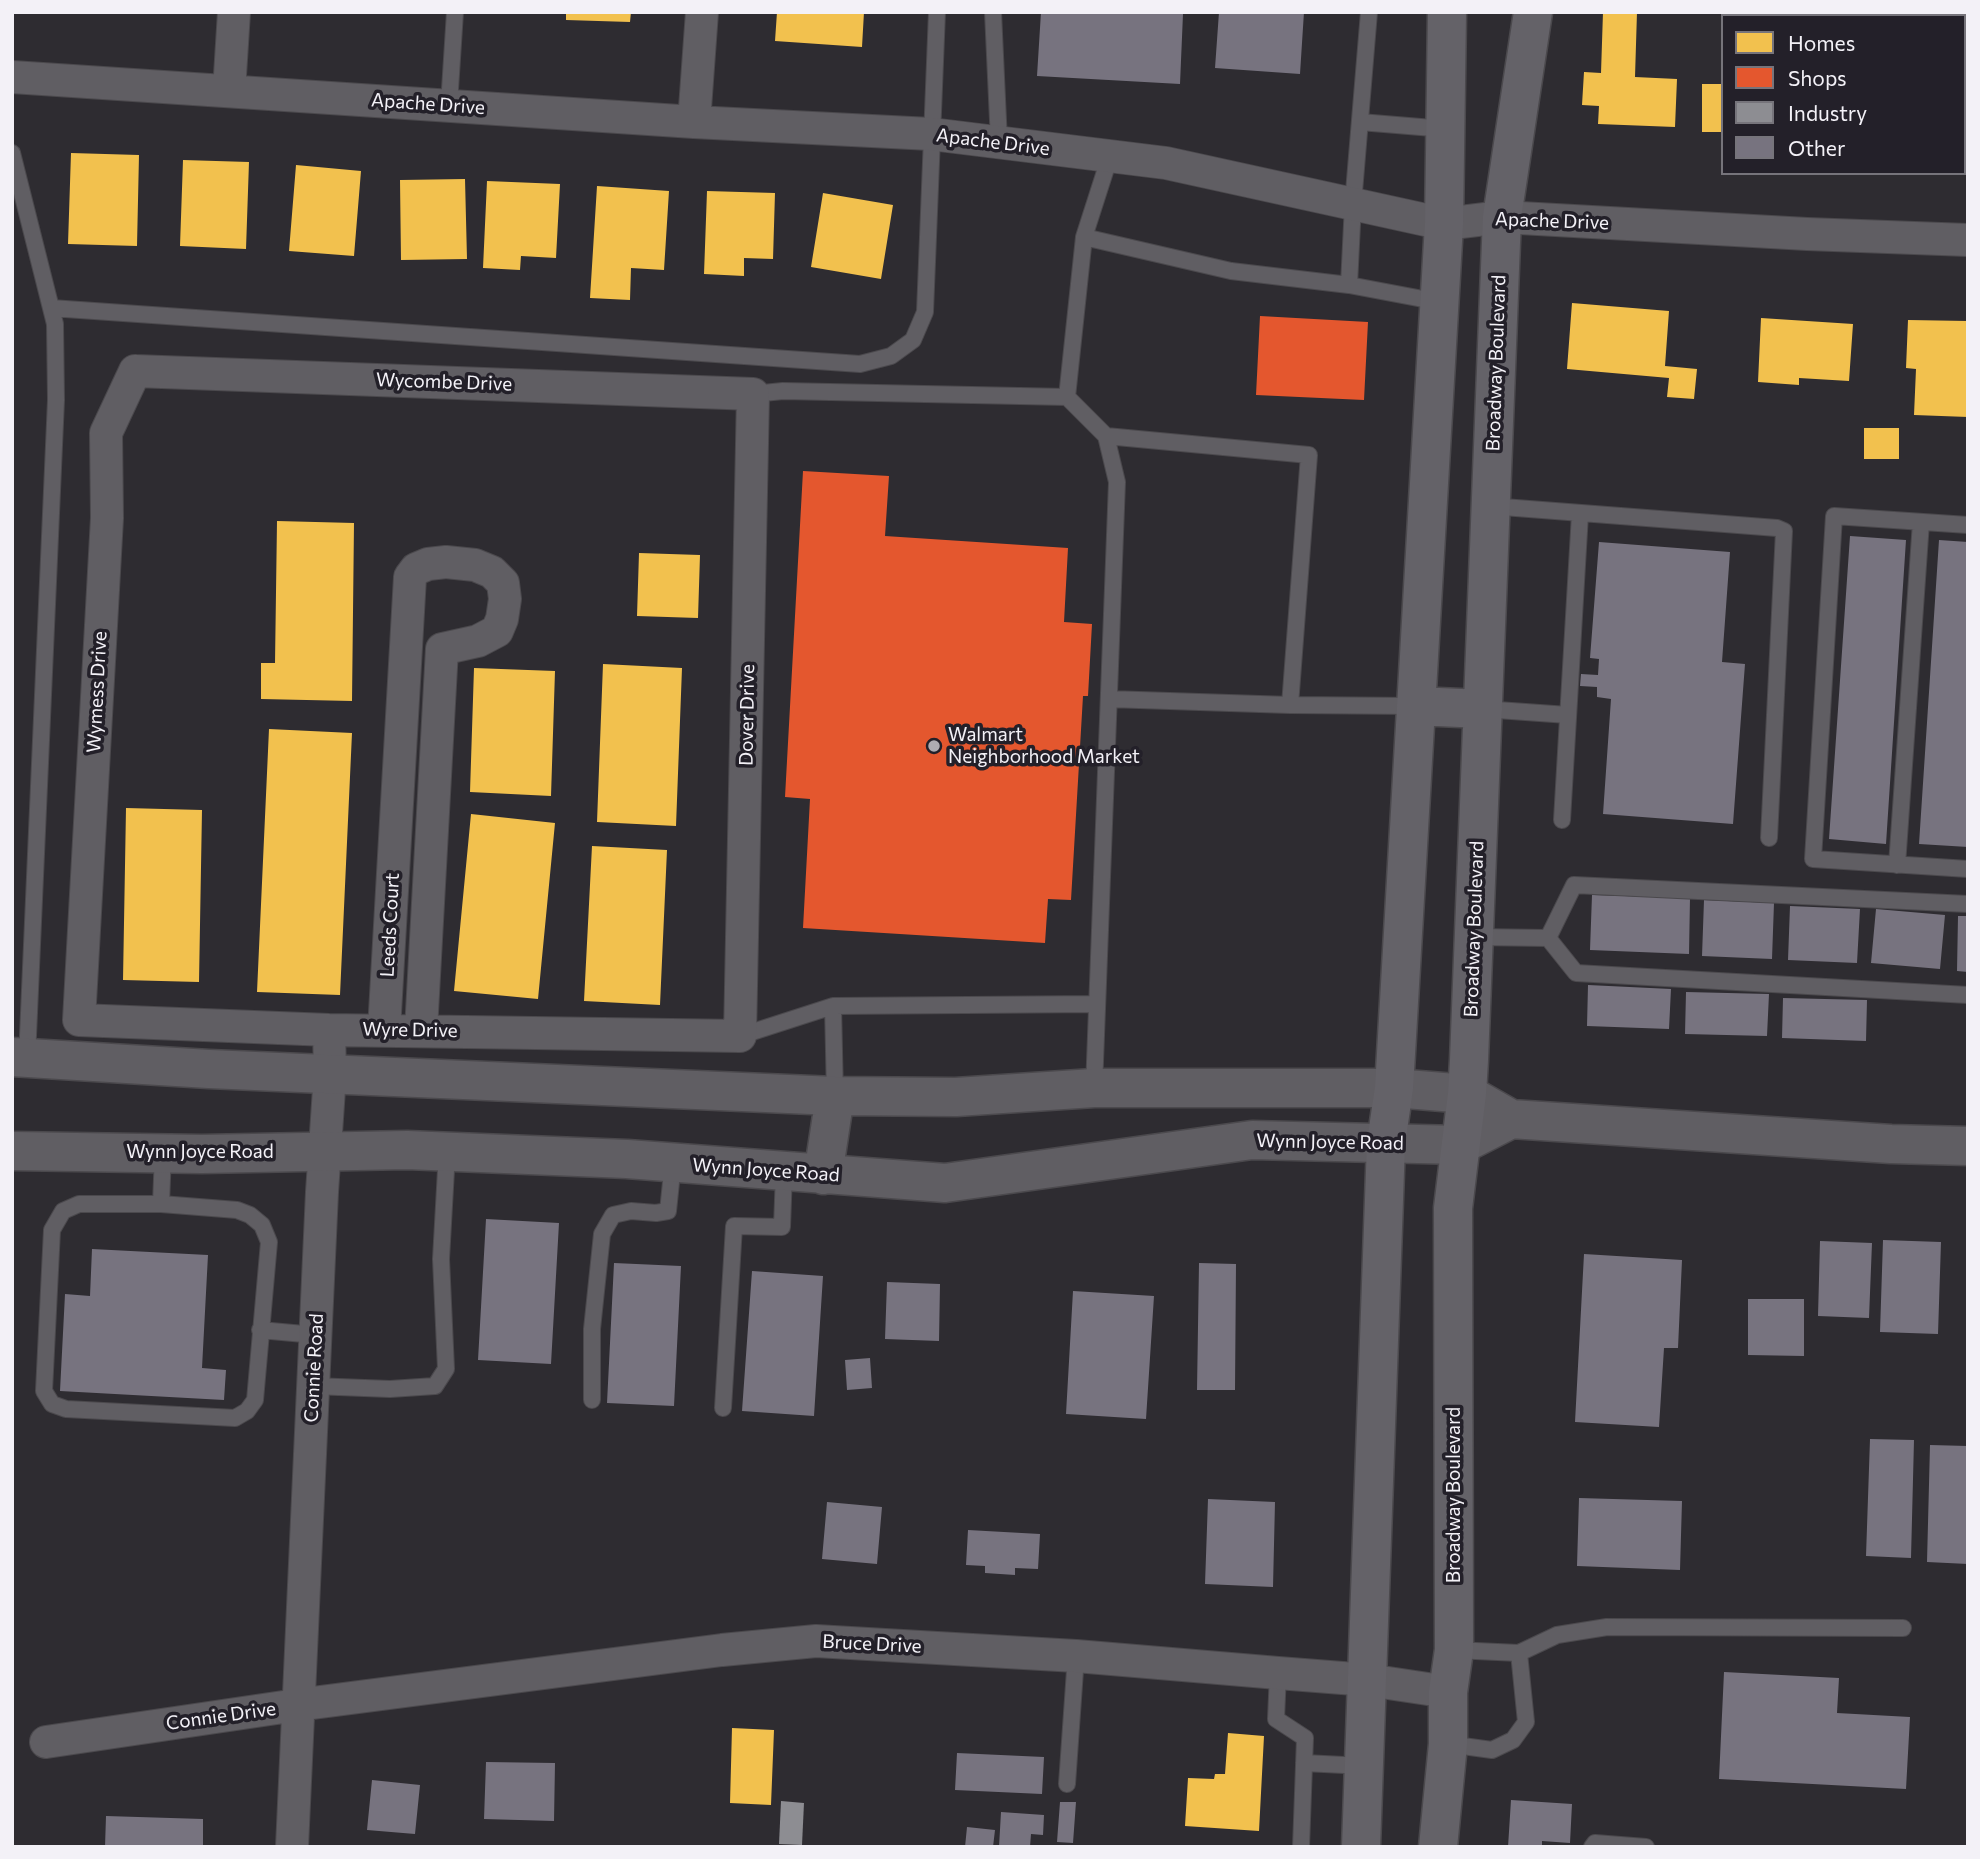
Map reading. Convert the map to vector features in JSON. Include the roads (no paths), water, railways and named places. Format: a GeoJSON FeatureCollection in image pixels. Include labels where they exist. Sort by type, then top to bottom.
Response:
{"type":"FeatureCollection","features":[{"type":"Feature","properties":{"kind":"main road"},"geometry":{"type":"LineString","coordinates":[[1361,1847],[1386,1143],[1394,1088],[1444,224],[1447,12]]}},
{"type":"Feature","properties":{"kind":"main road","name":"Broadway Boulevard"},"geometry":{"type":"LineString","coordinates":[[1438,1847],[1448,1744],[1448,1692],[1454,1650],[1453,1209],[1467,1094],[1502,217],[1533,12]]}},
{"type":"Feature","properties":{"kind":"main road"},"geometry":{"type":"LineString","coordinates":[[1416,706],[1483,709]]}},
{"type":"Feature","properties":{"kind":"main road"},"geometry":{"type":"LineString","coordinates":[[19,1058],[835,1096],[956,1097],[1094,1088],[1394,1088],[1467,1094],[1511,1119],[1891,1144],[1968,1146]]}},
{"type":"Feature","properties":{"kind":"main road"},"geometry":{"type":"LineString","coordinates":[[823,1175],[835,1096]]}},
{"type":"Feature","properties":{"kind":"main road","name":"Wynn Joyce Road"},"geometry":{"type":"LineString","coordinates":[[12,1151],[447,1152],[673,1163],[945,1183],[1252,1140],[1460,1145],[1511,1119]]}},
{"type":"Feature","properties":{"kind":"street"},"geometry":{"type":"LineString","coordinates":[[229,90],[234,12]]}},
{"type":"Feature","properties":{"kind":"street"},"geometry":{"type":"LineString","coordinates":[[694,122],[702,12]]}},
{"type":"Feature","properties":{"kind":"street","name":"Apache Drive"},"geometry":{"type":"LineString","coordinates":[[12,77],[694,122],[931,134],[1166,163],[1444,224],[1502,217],[1968,240]]}},
{"type":"Feature","properties":{"kind":"street","name":"Wycombe Drive"},"geometry":{"type":"LineString","coordinates":[[135,371],[753,394]]}},
{"type":"Feature","properties":{"kind":"street","name":"Wymess Drive"},"geometry":{"type":"LineString","coordinates":[[79,1020],[107,518],[106,433],[135,371]]}},
{"type":"Feature","properties":{"kind":"street","name":"Dover Drive"},"geometry":{"type":"LineString","coordinates":[[740,1036],[753,394]]}},
{"type":"Feature","properties":{"kind":"street","name":"Leeds Court"},"geometry":{"type":"LineString","coordinates":[[384,1030],[396,820],[406,647],[410,578],[416,569],[428,564],[446,562],[475,565],[492,572],[503,583],[505,600],[497,631],[478,642],[442,649],[406,647]]}},
{"type":"Feature","properties":{"kind":"street","name":"Leeds Court"},"geometry":{"type":"LineString","coordinates":[[421,1030],[442,649]]}},
{"type":"Feature","properties":{"kind":"street"},"geometry":{"type":"LineString","coordinates":[[396,820],[432,822]]}},
{"type":"Feature","properties":{"kind":"street","name":"Wyre Drive"},"geometry":{"type":"LineString","coordinates":[[79,1020],[329,1030],[740,1036]]}},
{"type":"Feature","properties":{"kind":"street","name":"Connie Road"},"geometry":{"type":"LineString","coordinates":[[297,1705],[330,1074],[329,1030]]}},
{"type":"Feature","properties":{"kind":"street","name":"Bruce Drive"},"geometry":{"type":"LineString","coordinates":[[297,1705],[722,1650],[816,1641],[1076,1657],[1368,1680],[1448,1692]]}},
{"type":"Feature","properties":{"kind":"street","name":"Connie Drive"},"geometry":{"type":"LineString","coordinates":[[46,1742],[297,1705],[292,1847]]}},
{"type":"Feature","properties":{"kind":"lane"},"geometry":{"type":"LineString","coordinates":[[449,105],[455,12]]}},
{"type":"Feature","properties":{"kind":"lane"},"geometry":{"type":"LineString","coordinates":[[51,308],[860,363],[891,356],[913,340],[925,312],[937,12]]}},
{"type":"Feature","properties":{"kind":"lane"},"geometry":{"type":"LineString","coordinates":[[993,12],[999,142]]}},
{"type":"Feature","properties":{"kind":"lane"},"geometry":{"type":"LineString","coordinates":[[1349,285],[1368,12]]}},
{"type":"Feature","properties":{"kind":"lane"},"geometry":{"type":"LineString","coordinates":[[1360,122],[1445,130]]}},
{"type":"Feature","properties":{"kind":"lane"},"geometry":{"type":"LineString","coordinates":[[12,153],[55,324],[55,400],[19,1058]]}},
{"type":"Feature","properties":{"kind":"lane"},"geometry":{"type":"LineString","coordinates":[[1067,397],[1084,237],[1110,156]]}},
{"type":"Feature","properties":{"kind":"lane"},"geometry":{"type":"LineString","coordinates":[[1084,237],[1231,271],[1349,285],[1439,302]]}},
{"type":"Feature","properties":{"kind":"lane"},"geometry":{"type":"LineString","coordinates":[[753,394],[783,391],[1067,397],[1106,436],[1118,482],[1094,1088]]}},
{"type":"Feature","properties":{"kind":"lane"},"geometry":{"type":"LineString","coordinates":[[1106,436],[1309,455],[1290,705]]}},
{"type":"Feature","properties":{"kind":"lane"},"geometry":{"type":"LineString","coordinates":[[1490,506],[1777,528],[1784,531],[1769,838]]}},
{"type":"Feature","properties":{"kind":"lane"},"geometry":{"type":"LineString","coordinates":[[1562,820],[1580,514]]}},
{"type":"Feature","properties":{"kind":"lane"},"geometry":{"type":"LineString","coordinates":[[1968,525],[1834,516],[1813,859],[1968,869]]}},
{"type":"Feature","properties":{"kind":"lane"},"geometry":{"type":"LineString","coordinates":[[1897,865],[1921,522]]}},
{"type":"Feature","properties":{"kind":"lane"},"geometry":{"type":"LineString","coordinates":[[1109,699],[1416,706]]}},
{"type":"Feature","properties":{"kind":"lane"},"geometry":{"type":"LineString","coordinates":[[1483,709],[1568,715]]}},
{"type":"Feature","properties":{"kind":"lane"},"geometry":{"type":"LineString","coordinates":[[1548,938],[1574,885],[1968,904]]}},
{"type":"Feature","properties":{"kind":"lane"},"geometry":{"type":"LineString","coordinates":[[1474,937],[1548,938]]}},
{"type":"Feature","properties":{"kind":"lane"},"geometry":{"type":"LineString","coordinates":[[1548,938],[1576,973],[1968,995]]}},
{"type":"Feature","properties":{"kind":"lane"},"geometry":{"type":"LineString","coordinates":[[740,1036],[833,1006],[1097,1004]]}},
{"type":"Feature","properties":{"kind":"lane"},"geometry":{"type":"LineString","coordinates":[[833,1006],[835,1096]]}},
{"type":"Feature","properties":{"kind":"lane"},"geometry":{"type":"LineString","coordinates":[[313,1386],[390,1390],[435,1386],[446,1369],[441,1259],[447,1152]]}},
{"type":"Feature","properties":{"kind":"lane"},"geometry":{"type":"LineString","coordinates":[[161,1204],[163,1153]]}},
{"type":"Feature","properties":{"kind":"lane"},"geometry":{"type":"LineString","coordinates":[[592,1400],[592,1328],[602,1234],[613,1215],[668,1211],[673,1163]]}},
{"type":"Feature","properties":{"kind":"lane"},"geometry":{"type":"LineString","coordinates":[[723,1408],[734,1226],[782,1227],[784,1172]]}},
{"type":"Feature","properties":{"kind":"lane"},"geometry":{"type":"LineString","coordinates":[[161,1204],[237,1210],[250,1215],[262,1226],[269,1242],[256,1400],[247,1411],[235,1418],[66,1409],[52,1404],[44,1391],[52,1230],[63,1211],[79,1205],[161,1204]]}},
{"type":"Feature","properties":{"kind":"lane"},"geometry":{"type":"LineString","coordinates":[[260,1330],[315,1335]]}},
{"type":"Feature","properties":{"kind":"lane"},"geometry":{"type":"LineString","coordinates":[[1454,1650],[1519,1653],[1557,1635],[1607,1626],[1903,1628]]}},
{"type":"Feature","properties":{"kind":"lane"},"geometry":{"type":"LineString","coordinates":[[1448,1744],[1492,1750],[1513,1740],[1526,1722],[1519,1653]]}},
{"type":"Feature","properties":{"kind":"lane"},"geometry":{"type":"LineString","coordinates":[[1066,1784],[1076,1657]]}},
{"type":"Feature","properties":{"kind":"lane"},"geometry":{"type":"LineString","coordinates":[[1278,1673],[1276,1719],[1305,1738],[1301,1847]]}},
{"type":"Feature","properties":{"kind":"lane"},"geometry":{"type":"LineString","coordinates":[[1304,1763],[1364,1766]]}},
{"type":"Feature","properties":{"kind":"lane"},"geometry":{"type":"LineString","coordinates":[[1592,1847],[1595,1843],[1646,1847]]}},
{"type":"Feature","properties":{"kind":"place","name":"Walmart Neighborhood Market"},"geometry":{"type":"Point","coordinates":[934,746]}}]}
